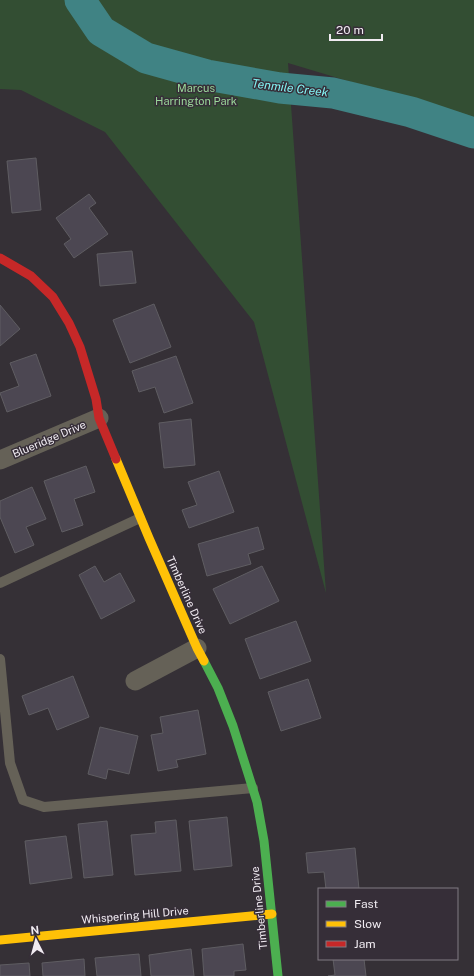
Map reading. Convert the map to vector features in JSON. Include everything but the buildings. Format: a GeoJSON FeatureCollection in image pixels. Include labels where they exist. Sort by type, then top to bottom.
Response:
{"type":"FeatureCollection","features":[{"type":"Feature","properties":{"kind":"street","name":"Timberline Drive"},"geometry":{"type":"LineString","coordinates":[[0,258],[6,260],[31,276],[53,297],[69,323],[80,347],[96,400],[99,418],[140,518],[198,648],[218,688],[233,726],[257,802],[264,841],[278,976]]}},
{"type":"Feature","properties":{"kind":"street","name":"Blueridge Drive"},"geometry":{"type":"LineString","coordinates":[[0,460],[99,418]]}},
{"type":"Feature","properties":{"kind":"street"},"geometry":{"type":"LineString","coordinates":[[135,681],[198,648]]}},
{"type":"Feature","properties":{"kind":"street","name":"Whispering Hill Drive"},"geometry":{"type":"LineString","coordinates":[[0,940],[272,914]]}},
{"type":"Feature","properties":{"kind":"lane"},"geometry":{"type":"LineString","coordinates":[[0,583],[140,518]]}},
{"type":"Feature","properties":{"kind":"lane"},"geometry":{"type":"LineString","coordinates":[[0,659],[10,763],[23,800],[44,807],[253,788]]}},
{"type":"Feature","properties":{"kind":"green space","name":"Marcus Harrington Park"},"geometry":{"type":"Polygon","coordinates":[[[0,0],[474,0],[474,120],[288,63],[326,593],[254,322],[105,132],[21,90],[0,89],[0,0]]]}},
{"type":"Feature","properties":{"kind":"waterway","name":"Tenmile Creek"},"geometry":{"type":"LineString","coordinates":[[80,0],[101,31],[146,58],[207,75],[280,88],[333,93],[411,112],[474,133]]}},
{"type":"Feature","properties":{"kind":"traffic: fast"},"geometry":{"type":"LineString","coordinates":[[204,661],[218,688],[233,726],[257,802],[264,841],[278,976]]}},
{"type":"Feature","properties":{"kind":"traffic: slow"},"geometry":{"type":"LineString","coordinates":[[116,459],[149,538],[204,661]]}},
{"type":"Feature","properties":{"kind":"traffic: slow"},"geometry":{"type":"LineString","coordinates":[[0,940],[272,914]]}},
{"type":"Feature","properties":{"kind":"traffic: jam"},"geometry":{"type":"LineString","coordinates":[[0,258],[31,276],[53,297],[69,323],[80,347],[96,399],[99,418],[116,459]]}}]}
